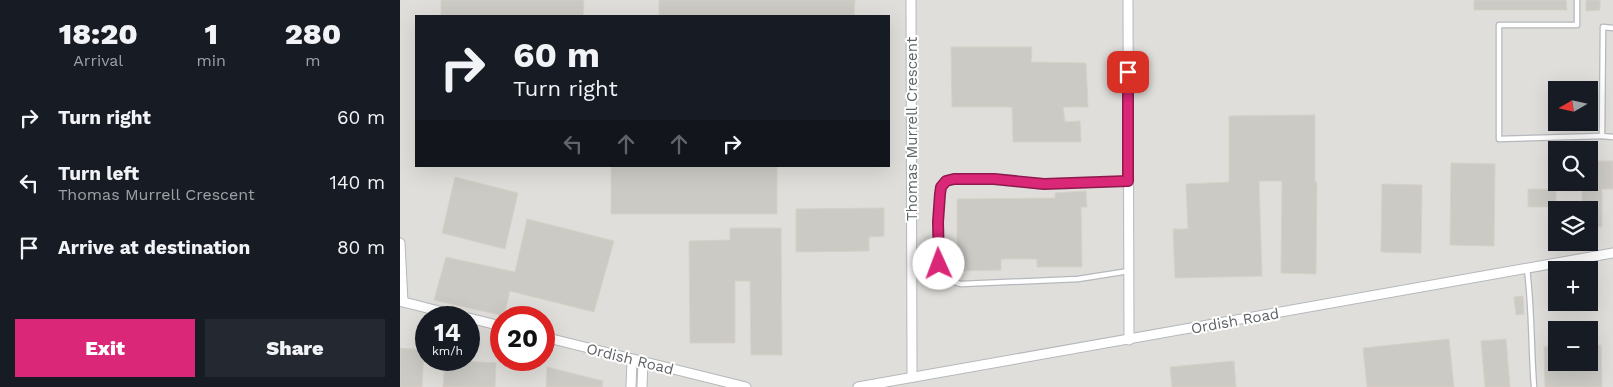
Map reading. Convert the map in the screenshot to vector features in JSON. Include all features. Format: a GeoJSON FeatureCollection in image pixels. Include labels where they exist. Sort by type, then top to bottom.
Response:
{"type":"FeatureCollection","features":[{"type":"Feature","properties":{"kind":"street","name":"Thomas Murrell Crescent"},"geometry":{"type":"LineString","coordinates":[[911,0],[912,377]]}},
{"type":"Feature","properties":{"kind":"street"},"geometry":{"type":"LineString","coordinates":[[1128,0],[1129,340]]}},
{"type":"Feature","properties":{"kind":"street"},"geometry":{"type":"LineString","coordinates":[[400,243],[401,301],[420,306]]}},
{"type":"Feature","properties":{"kind":"street","name":"Ordish Road"},"geometry":{"type":"LineString","coordinates":[[858,387],[1613,253]]}},
{"type":"Feature","properties":{"kind":"street","name":"Ordish Road"},"geometry":{"type":"LineString","coordinates":[[555,340],[746,387]]}},
{"type":"Feature","properties":{"kind":"street"},"geometry":{"type":"LineString","coordinates":[[631,387],[632,360]]}},
{"type":"Feature","properties":{"kind":"street"},"geometry":{"type":"LineString","coordinates":[[642,387],[643,362]]}},
{"type":"Feature","properties":{"kind":"lane"},"geometry":{"type":"LineString","coordinates":[[1577,0],[1577,24],[1499,25],[1499,139],[1613,136]]}},
{"type":"Feature","properties":{"kind":"lane"},"geometry":{"type":"LineString","coordinates":[[1602,136],[1603,28],[1613,28]]}},
{"type":"Feature","properties":{"kind":"lane"},"geometry":{"type":"LineString","coordinates":[[1128,181],[1044,184],[994,179],[954,179],[946,181],[941,187],[940,194],[938,253],[939,264],[947,280],[960,284],[1078,279],[1129,271]]}},
{"type":"Feature","properties":{"kind":"lane"},"geometry":{"type":"LineString","coordinates":[[1527,268],[1534,387]]}},
{"type":"Feature","properties":{"kind":"shaded area"},"geometry":{"type":"Polygon","coordinates":[[[400,0],[1613,0],[1613,387],[400,387],[400,0]]]}},
{"type":"Feature","properties":{"kind":"building"},"geometry":{"type":"Polygon","coordinates":[[[441,0],[584,0],[583,15],[441,15],[441,0]]]}},
{"type":"Feature","properties":{"kind":"building"},"geometry":{"type":"Polygon","coordinates":[[[659,0],[855,0],[854,15],[659,15],[659,0]]]}},
{"type":"Feature","properties":{"kind":"building"},"geometry":{"type":"Polygon","coordinates":[[[1474,0],[1566,0],[1567,10],[1474,10],[1474,0]]]}},
{"type":"Feature","properties":{"kind":"building"},"geometry":{"type":"Polygon","coordinates":[[[1586,0],[1600,0],[1600,10],[1586,11],[1586,0]]]}},
{"type":"Feature","properties":{"kind":"building"},"geometry":{"type":"Polygon","coordinates":[[[951,47],[1032,47],[1031,62],[1086,63],[1088,107],[1063,107],[1065,122],[1080,121],[1081,142],[1013,142],[1012,107],[952,107],[951,47]]]}},
{"type":"Feature","properties":{"kind":"building"},"geometry":{"type":"Polygon","coordinates":[[[1315,115],[1315,182],[1317,182],[1316,274],[1281,273],[1282,181],[1259,181],[1262,276],[1175,278],[1173,229],[1188,229],[1186,184],[1229,182],[1229,116],[1315,115]]]}},
{"type":"Feature","properties":{"kind":"building"},"geometry":{"type":"Polygon","coordinates":[[[1598,161],[1613,161],[1613,189],[1602,189],[1602,227],[1598,227],[1598,201],[1582,201],[1582,191],[1598,191],[1598,161]]]}},
{"type":"Feature","properties":{"kind":"building"},"geometry":{"type":"Polygon","coordinates":[[[1451,163],[1495,164],[1494,246],[1450,245],[1451,163]]]}},
{"type":"Feature","properties":{"kind":"building"},"geometry":{"type":"Polygon","coordinates":[[[611,167],[777,167],[777,214],[611,214],[611,167]]]}},
{"type":"Feature","properties":{"kind":"building"},"geometry":{"type":"Polygon","coordinates":[[[455,177],[518,193],[505,249],[442,233],[455,177]]]}},
{"type":"Feature","properties":{"kind":"building"},"geometry":{"type":"Polygon","coordinates":[[[1382,184],[1422,185],[1421,253],[1381,252],[1382,184]]]}},
{"type":"Feature","properties":{"kind":"building"},"geometry":{"type":"Polygon","coordinates":[[[1528,189],[1556,191],[1556,201],[1548,201],[1548,207],[1528,207],[1528,189]]]}},
{"type":"Feature","properties":{"kind":"building"},"geometry":{"type":"Polygon","coordinates":[[[1086,191],[1087,207],[1081,207],[1082,267],[1037,267],[1037,259],[1001,259],[1001,270],[957,271],[957,199],[1055,198],[1055,193],[1086,191]]]}},
{"type":"Feature","properties":{"kind":"building"},"geometry":{"type":"Polygon","coordinates":[[[884,208],[884,236],[869,237],[869,251],[796,252],[796,209],[884,208]]]}},
{"type":"Feature","properties":{"kind":"building"},"geometry":{"type":"Polygon","coordinates":[[[527,219],[614,241],[594,312],[510,291],[506,306],[490,306],[490,313],[480,311],[480,306],[460,306],[434,300],[446,257],[515,272],[527,219]]]}},
{"type":"Feature","properties":{"kind":"building"},"geometry":{"type":"Polygon","coordinates":[[[730,228],[781,228],[782,355],[751,355],[750,281],[735,281],[735,343],[690,343],[689,241],[730,240],[730,228]]]}},
{"type":"Feature","properties":{"kind":"building"},"geometry":{"type":"Polygon","coordinates":[[[1523,296],[1524,314],[1516,315],[1514,297],[1523,296]]]}},
{"type":"Feature","properties":{"kind":"building"},"geometry":{"type":"Polygon","coordinates":[[[1449,339],[1454,387],[1367,387],[1363,348],[1449,339]]]}},
{"type":"Feature","properties":{"kind":"building"},"geometry":{"type":"Polygon","coordinates":[[[1506,339],[1510,387],[1485,387],[1481,341],[1506,339]]]}},
{"type":"Feature","properties":{"kind":"building"},"geometry":{"type":"Polygon","coordinates":[[[1598,345],[1601,345],[1602,387],[1545,387],[1544,347],[1548,347],[1548,371],[1598,371],[1598,345]]]}},
{"type":"Feature","properties":{"kind":"building"},"geometry":{"type":"Polygon","coordinates":[[[400,348],[415,349],[415,371],[423,371],[422,387],[400,387],[400,348]]]}},
{"type":"Feature","properties":{"kind":"building"},"geometry":{"type":"Polygon","coordinates":[[[1234,361],[1236,387],[1172,387],[1170,367],[1234,361]]]}},
{"type":"Feature","properties":{"kind":"building"},"geometry":{"type":"Polygon","coordinates":[[[480,362],[490,363],[490,371],[496,371],[495,387],[443,387],[444,371],[480,371],[480,362]]]}},
{"type":"Feature","properties":{"kind":"building"},"geometry":{"type":"Polygon","coordinates":[[[555,369],[603,381],[602,387],[546,387],[547,371],[555,371],[555,369]]]}},
{"type":"Feature","properties":{"kind":"route"},"geometry":{"type":"LineString","coordinates":[[939,264],[938,222],[940,194],[941,187],[946,181],[954,179],[1006,179],[1032,184],[1128,181],[1128,72]]}}]}
